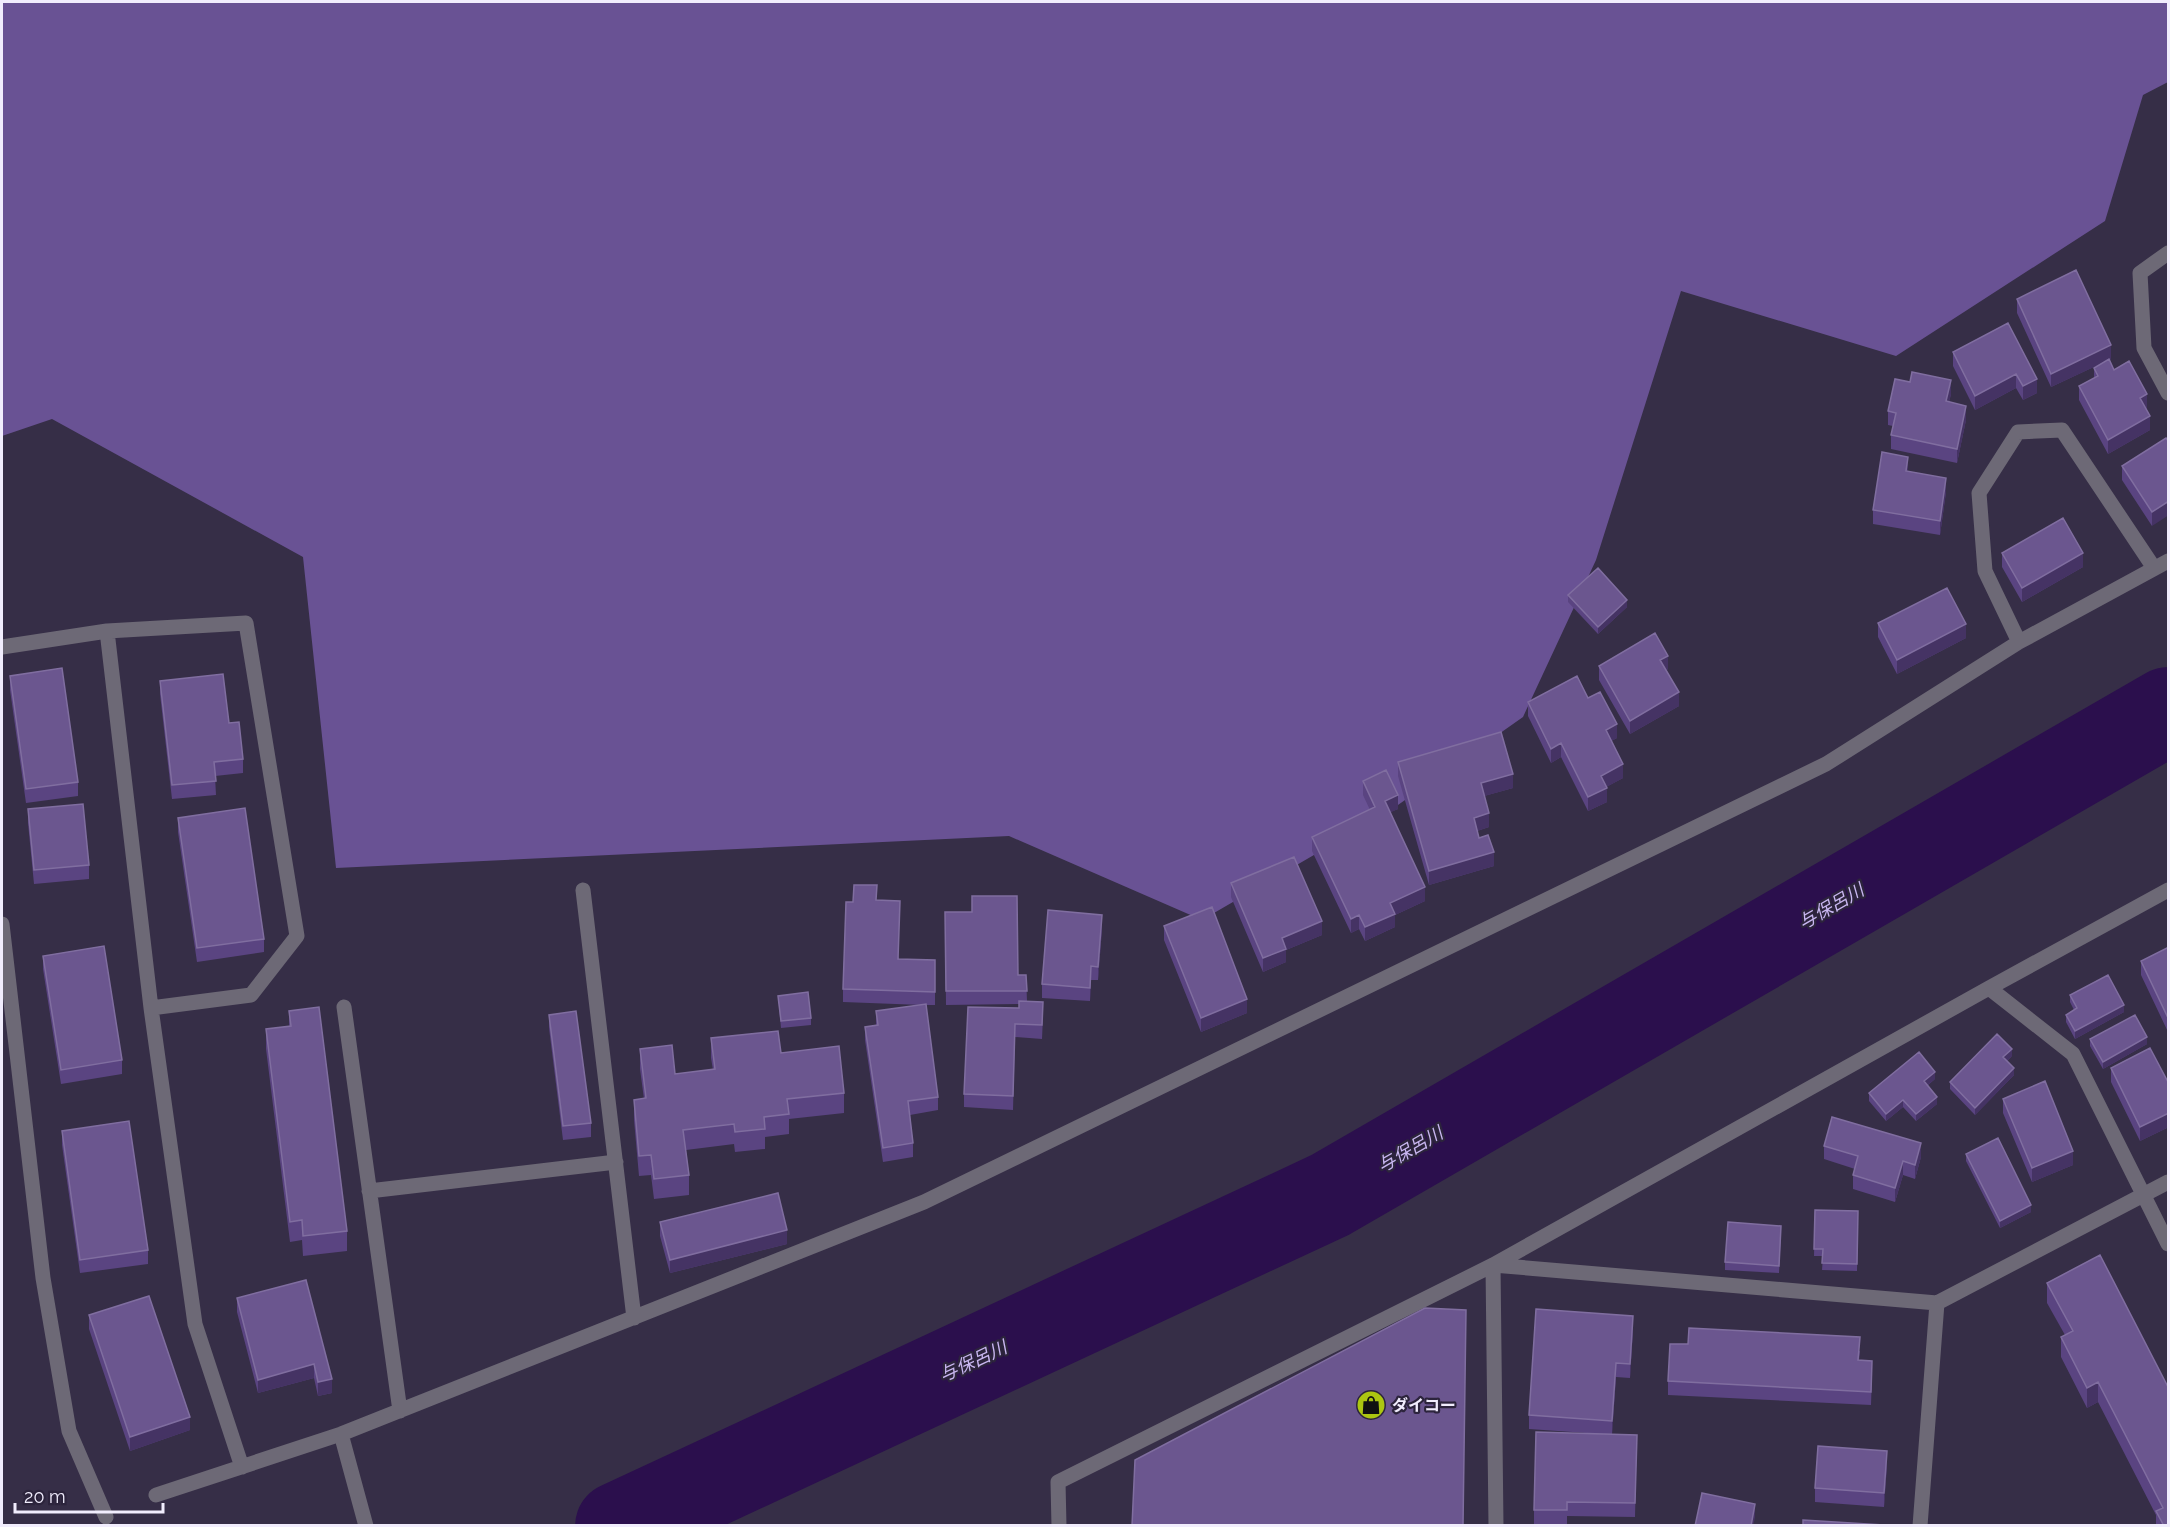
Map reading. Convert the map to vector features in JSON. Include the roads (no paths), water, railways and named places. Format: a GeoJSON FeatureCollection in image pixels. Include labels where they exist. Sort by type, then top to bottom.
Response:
{"type":"FeatureCollection","features":[{"type":"Feature","properties":{"kind":"street"},"geometry":{"type":"LineString","coordinates":[[2169,253],[2140,273],[2144,348],[2169,393]]}},
{"type":"Feature","properties":{"kind":"street"},"geometry":{"type":"LineString","coordinates":[[156,1495],[341,1434],[924,1202],[1827,764],[2019,642],[2161,564],[2062,430],[2018,432],[1979,492],[1984,571],[2019,642]]}},
{"type":"Feature","properties":{"kind":"street"},"geometry":{"type":"LineString","coordinates":[[2,647],[107,631],[246,623],[297,936],[251,996],[151,1008]]}},
{"type":"Feature","properties":{"kind":"street"},"geometry":{"type":"LineString","coordinates":[[107,631],[151,1008],[195,1324],[242,1467]]}},
{"type":"Feature","properties":{"kind":"street"},"geometry":{"type":"LineString","coordinates":[[584,890],[634,1318]]}},
{"type":"Feature","properties":{"kind":"street"},"geometry":{"type":"LineString","coordinates":[[1059,1526],[1058,1482],[1493,1265],[2169,890]]}},
{"type":"Feature","properties":{"kind":"street"},"geometry":{"type":"LineString","coordinates":[[2,924],[43,1278],[69,1431],[106,1516]]}},
{"type":"Feature","properties":{"kind":"street"},"geometry":{"type":"LineString","coordinates":[[1989,988],[2073,1054],[2169,1244]]}},
{"type":"Feature","properties":{"kind":"street"},"geometry":{"type":"LineString","coordinates":[[344,1007],[400,1411]]}},
{"type":"Feature","properties":{"kind":"street"},"geometry":{"type":"LineString","coordinates":[[369,1191],[616,1162]]}},
{"type":"Feature","properties":{"kind":"street"},"geometry":{"type":"LineString","coordinates":[[1493,1265],[1938,1303],[2169,1182]]}},
{"type":"Feature","properties":{"kind":"street"},"geometry":{"type":"LineString","coordinates":[[1493,1265],[1496,1526]]}},
{"type":"Feature","properties":{"kind":"street"},"geometry":{"type":"LineString","coordinates":[[1920,1526],[1938,1303]]}},
{"type":"Feature","properties":{"kind":"street"},"geometry":{"type":"LineString","coordinates":[[341,1434],[364,1519]]}},
{"type":"Feature","properties":{"kind":"waterway","name":"与保呂川"},"geometry":{"type":"LineString","coordinates":[[619,1526],[1330,1195],[2168,711]]}},
{"type":"Feature","properties":{"kind":"place","name":"ダイコー"},"geometry":{"type":"Point","coordinates":[1371,1405]}}]}
